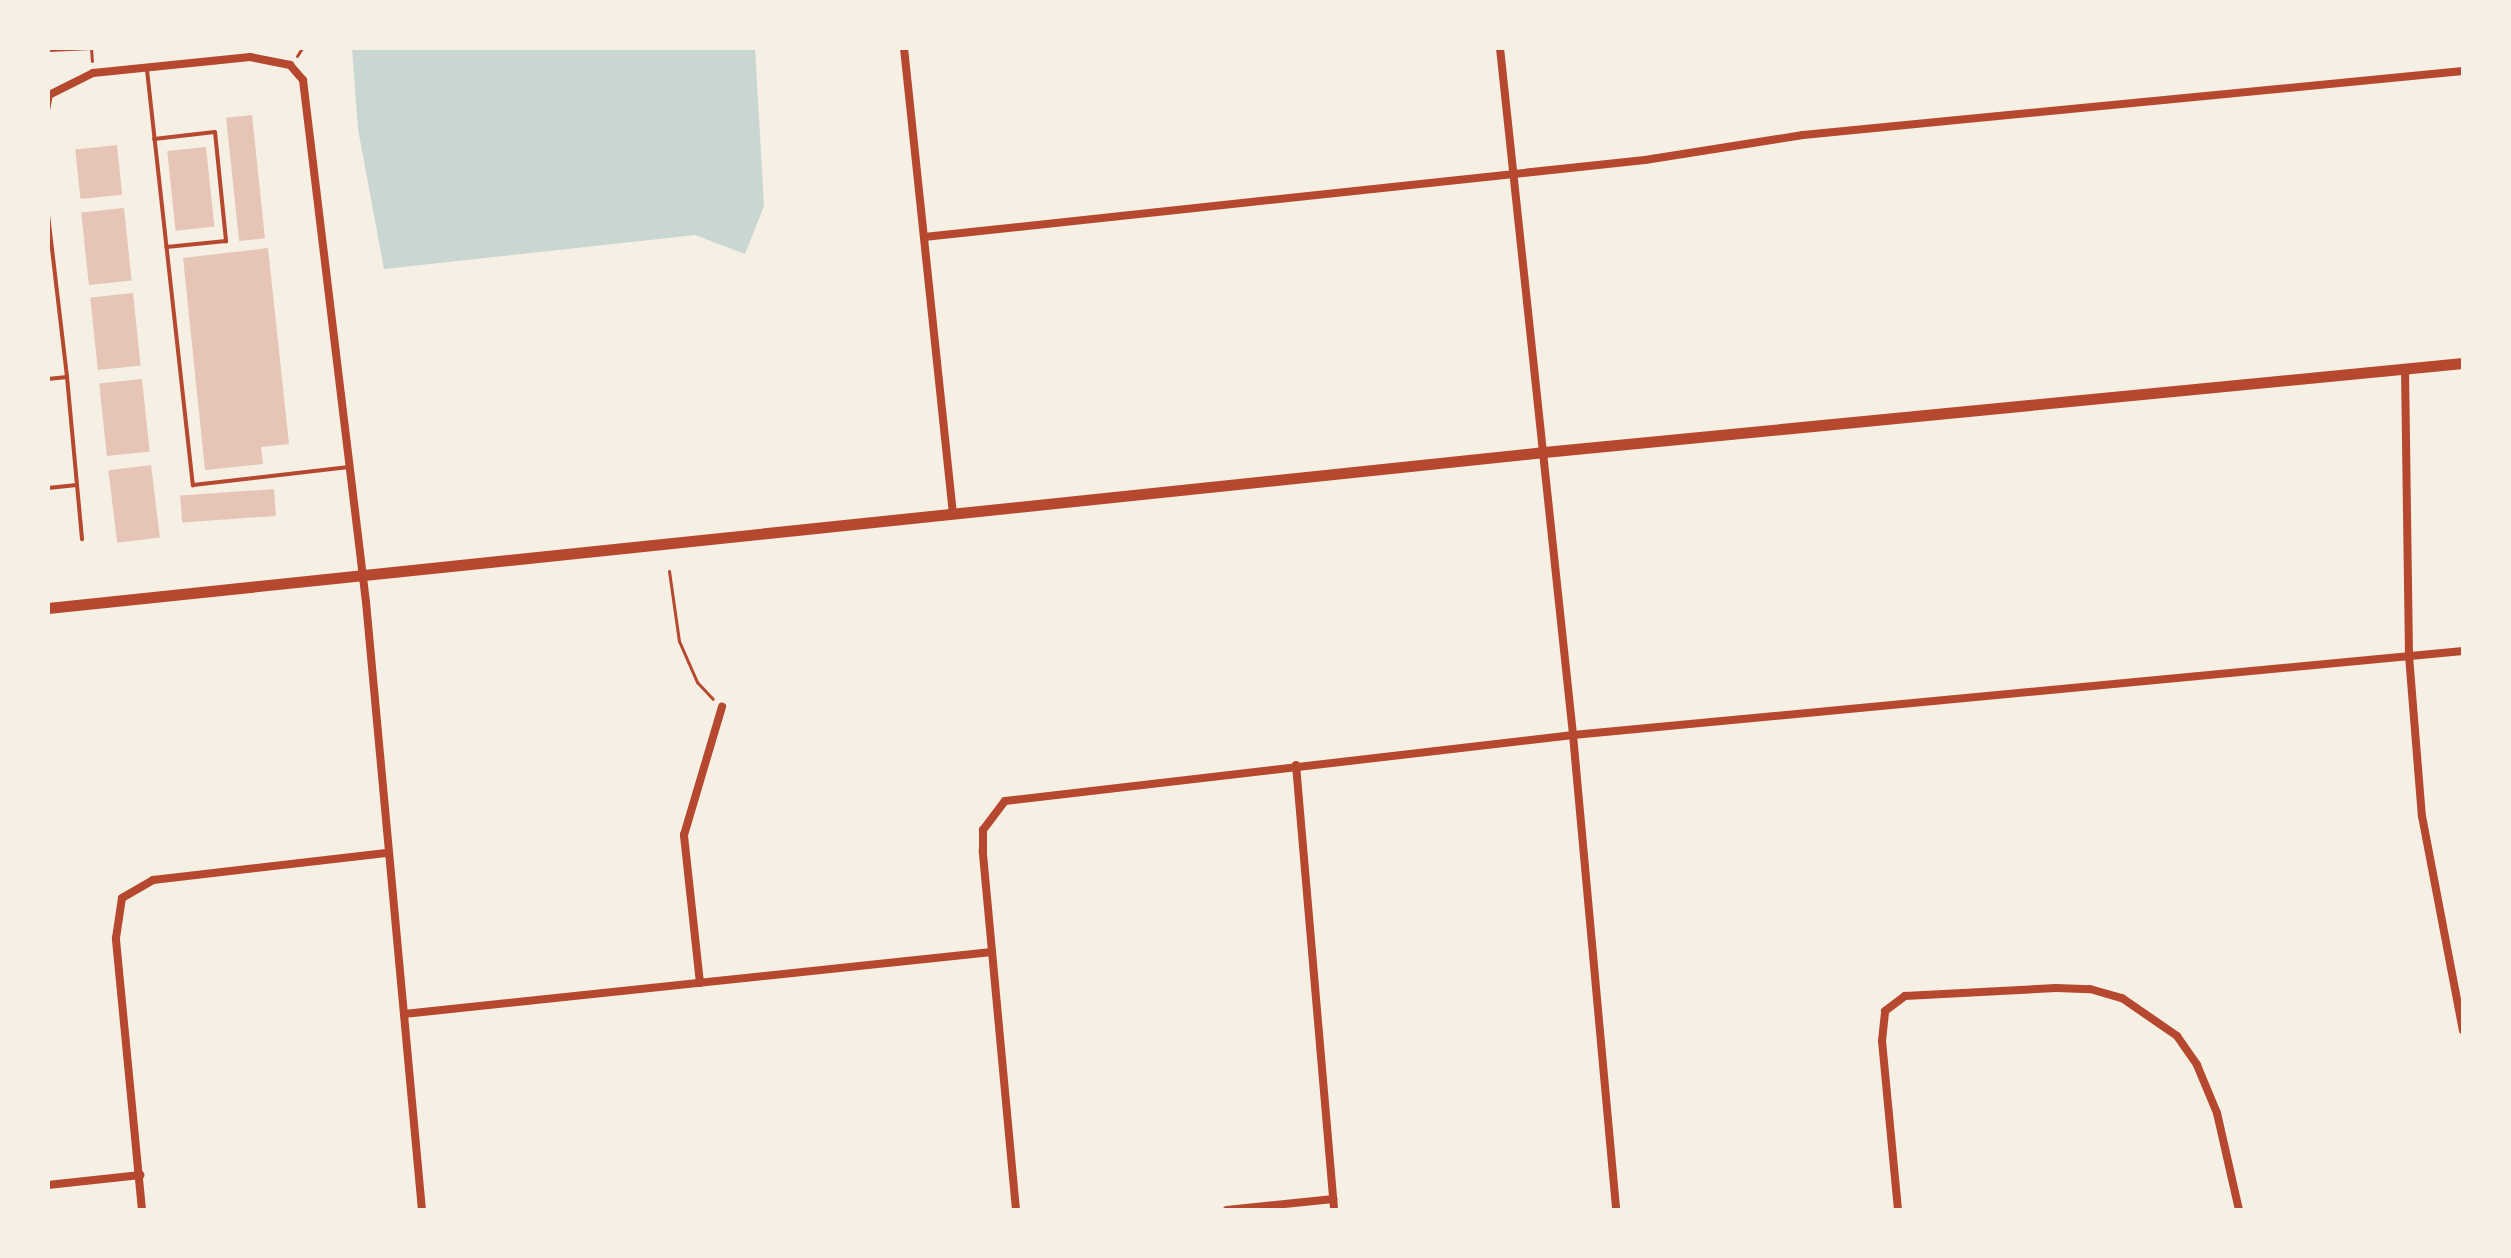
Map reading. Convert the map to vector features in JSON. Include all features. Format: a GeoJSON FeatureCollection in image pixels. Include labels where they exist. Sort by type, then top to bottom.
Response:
{"type":"FeatureCollection","features":[{"type":"Feature","properties":{"kind":"main road"},"geometry":{"type":"LineString","coordinates":[[48,608],[1544,452],[2463,363]]}},
{"type":"Feature","properties":{"kind":"street"},"geometry":{"type":"LineString","coordinates":[[904,48],[953,513]]}},
{"type":"Feature","properties":{"kind":"street"},"geometry":{"type":"LineString","coordinates":[[1500,48],[1573,735],[1616,1210]]}},
{"type":"Feature","properties":{"kind":"street"},"geometry":{"type":"LineString","coordinates":[[50,95],[93,73],[250,57],[290,65],[303,80],[310,102],[364,575],[422,1210]]}},
{"type":"Feature","properties":{"kind":"street"},"geometry":{"type":"LineString","coordinates":[[924,237],[1514,174],[1803,135],[2463,71]]}},
{"type":"Feature","properties":{"kind":"street"},"geometry":{"type":"LineString","coordinates":[[2405,369],[2409,656],[2422,816],[2459,996],[2463,1030]]}},
{"type":"Feature","properties":{"kind":"street"},"geometry":{"type":"LineString","coordinates":[[1016,1210],[983,830],[993,811],[1023,795],[1573,735],[2463,651]]}},
{"type":"Feature","properties":{"kind":"street"},"geometry":{"type":"LineString","coordinates":[[700,983],[684,835],[722,707]]}},
{"type":"Feature","properties":{"kind":"street"},"geometry":{"type":"LineString","coordinates":[[1296,765],[1334,1210]]}},
{"type":"Feature","properties":{"kind":"street"},"geometry":{"type":"LineString","coordinates":[[142,1210],[116,938],[122,898],[153,880],[388,853]]}},
{"type":"Feature","properties":{"kind":"street"},"geometry":{"type":"LineString","coordinates":[[404,1014],[992,952]]}},
{"type":"Feature","properties":{"kind":"street"},"geometry":{"type":"LineString","coordinates":[[1898,1210],[1882,1041],[1885,1011],[1905,996],[2079,989],[2122,998],[2151,1014],[2177,1036],[2197,1065],[2232,1165],[2239,1210]]}},
{"type":"Feature","properties":{"kind":"street"},"geometry":{"type":"LineString","coordinates":[[48,1185],[140,1175]]}},
{"type":"Feature","properties":{"kind":"street"},"geometry":{"type":"LineString","coordinates":[[1227,1210],[1333,1199]]}},
{"type":"Feature","properties":{"kind":"lane"},"geometry":{"type":"LineString","coordinates":[[147,68],[193,485],[352,467]]}},
{"type":"Feature","properties":{"kind":"lane"},"geometry":{"type":"LineString","coordinates":[[48,110],[50,95]]}},
{"type":"Feature","properties":{"kind":"lane"},"geometry":{"type":"LineString","coordinates":[[154,139],[215,132],[226,241],[166,247]]}},
{"type":"Feature","properties":{"kind":"lane"},"geometry":{"type":"LineString","coordinates":[[48,215],[82,539]]}},
{"type":"Feature","properties":{"kind":"lane"},"geometry":{"type":"LineString","coordinates":[[48,379],[67,377]]}},
{"type":"Feature","properties":{"kind":"lane"},"geometry":{"type":"LineString","coordinates":[[48,488],[77,485]]}},
{"type":"Feature","properties":{"kind":"path"},"geometry":{"type":"LineString","coordinates":[[48,50],[91,48],[93,73]]}},
{"type":"Feature","properties":{"kind":"path"},"geometry":{"type":"LineString","coordinates":[[669,571],[679,641],[697,682],[722,707]]}},
{"type":"Feature","properties":{"kind":"shaded area"},"geometry":{"type":"Polygon","coordinates":[[[352,48],[755,48],[764,206],[745,254],[695,235],[384,269],[358,129],[352,48]]]}},
{"type":"Feature","properties":{"kind":"building"},"geometry":{"type":"Polygon","coordinates":[[[252,115],[265,238],[239,241],[226,118],[252,115]]]}},
{"type":"Feature","properties":{"kind":"building"},"geometry":{"type":"Polygon","coordinates":[[[117,145],[122,195],[80,199],[75,149],[117,145]]]}},
{"type":"Feature","properties":{"kind":"building"},"geometry":{"type":"Polygon","coordinates":[[[206,147],[214,227],[176,231],[167,151],[206,147]]]}},
{"type":"Feature","properties":{"kind":"building"},"geometry":{"type":"Polygon","coordinates":[[[124,208],[132,281],[89,285],[81,212],[124,208]]]}},
{"type":"Feature","properties":{"kind":"building"},"geometry":{"type":"Polygon","coordinates":[[[268,248],[289,444],[261,447],[263,464],[205,470],[183,258],[268,248]]]}},
{"type":"Feature","properties":{"kind":"building"},"geometry":{"type":"Polygon","coordinates":[[[133,293],[141,366],[98,370],[90,297],[133,293]]]}},
{"type":"Feature","properties":{"kind":"building"},"geometry":{"type":"Polygon","coordinates":[[[142,379],[150,452],[107,456],[99,383],[142,379]]]}},
{"type":"Feature","properties":{"kind":"building"},"geometry":{"type":"Polygon","coordinates":[[[151,465],[160,537],[117,543],[108,470],[151,465]]]}},
{"type":"Feature","properties":{"kind":"building"},"geometry":{"type":"Polygon","coordinates":[[[274,489],[276,516],[182,522],[180,496],[274,489]]]}}]}
